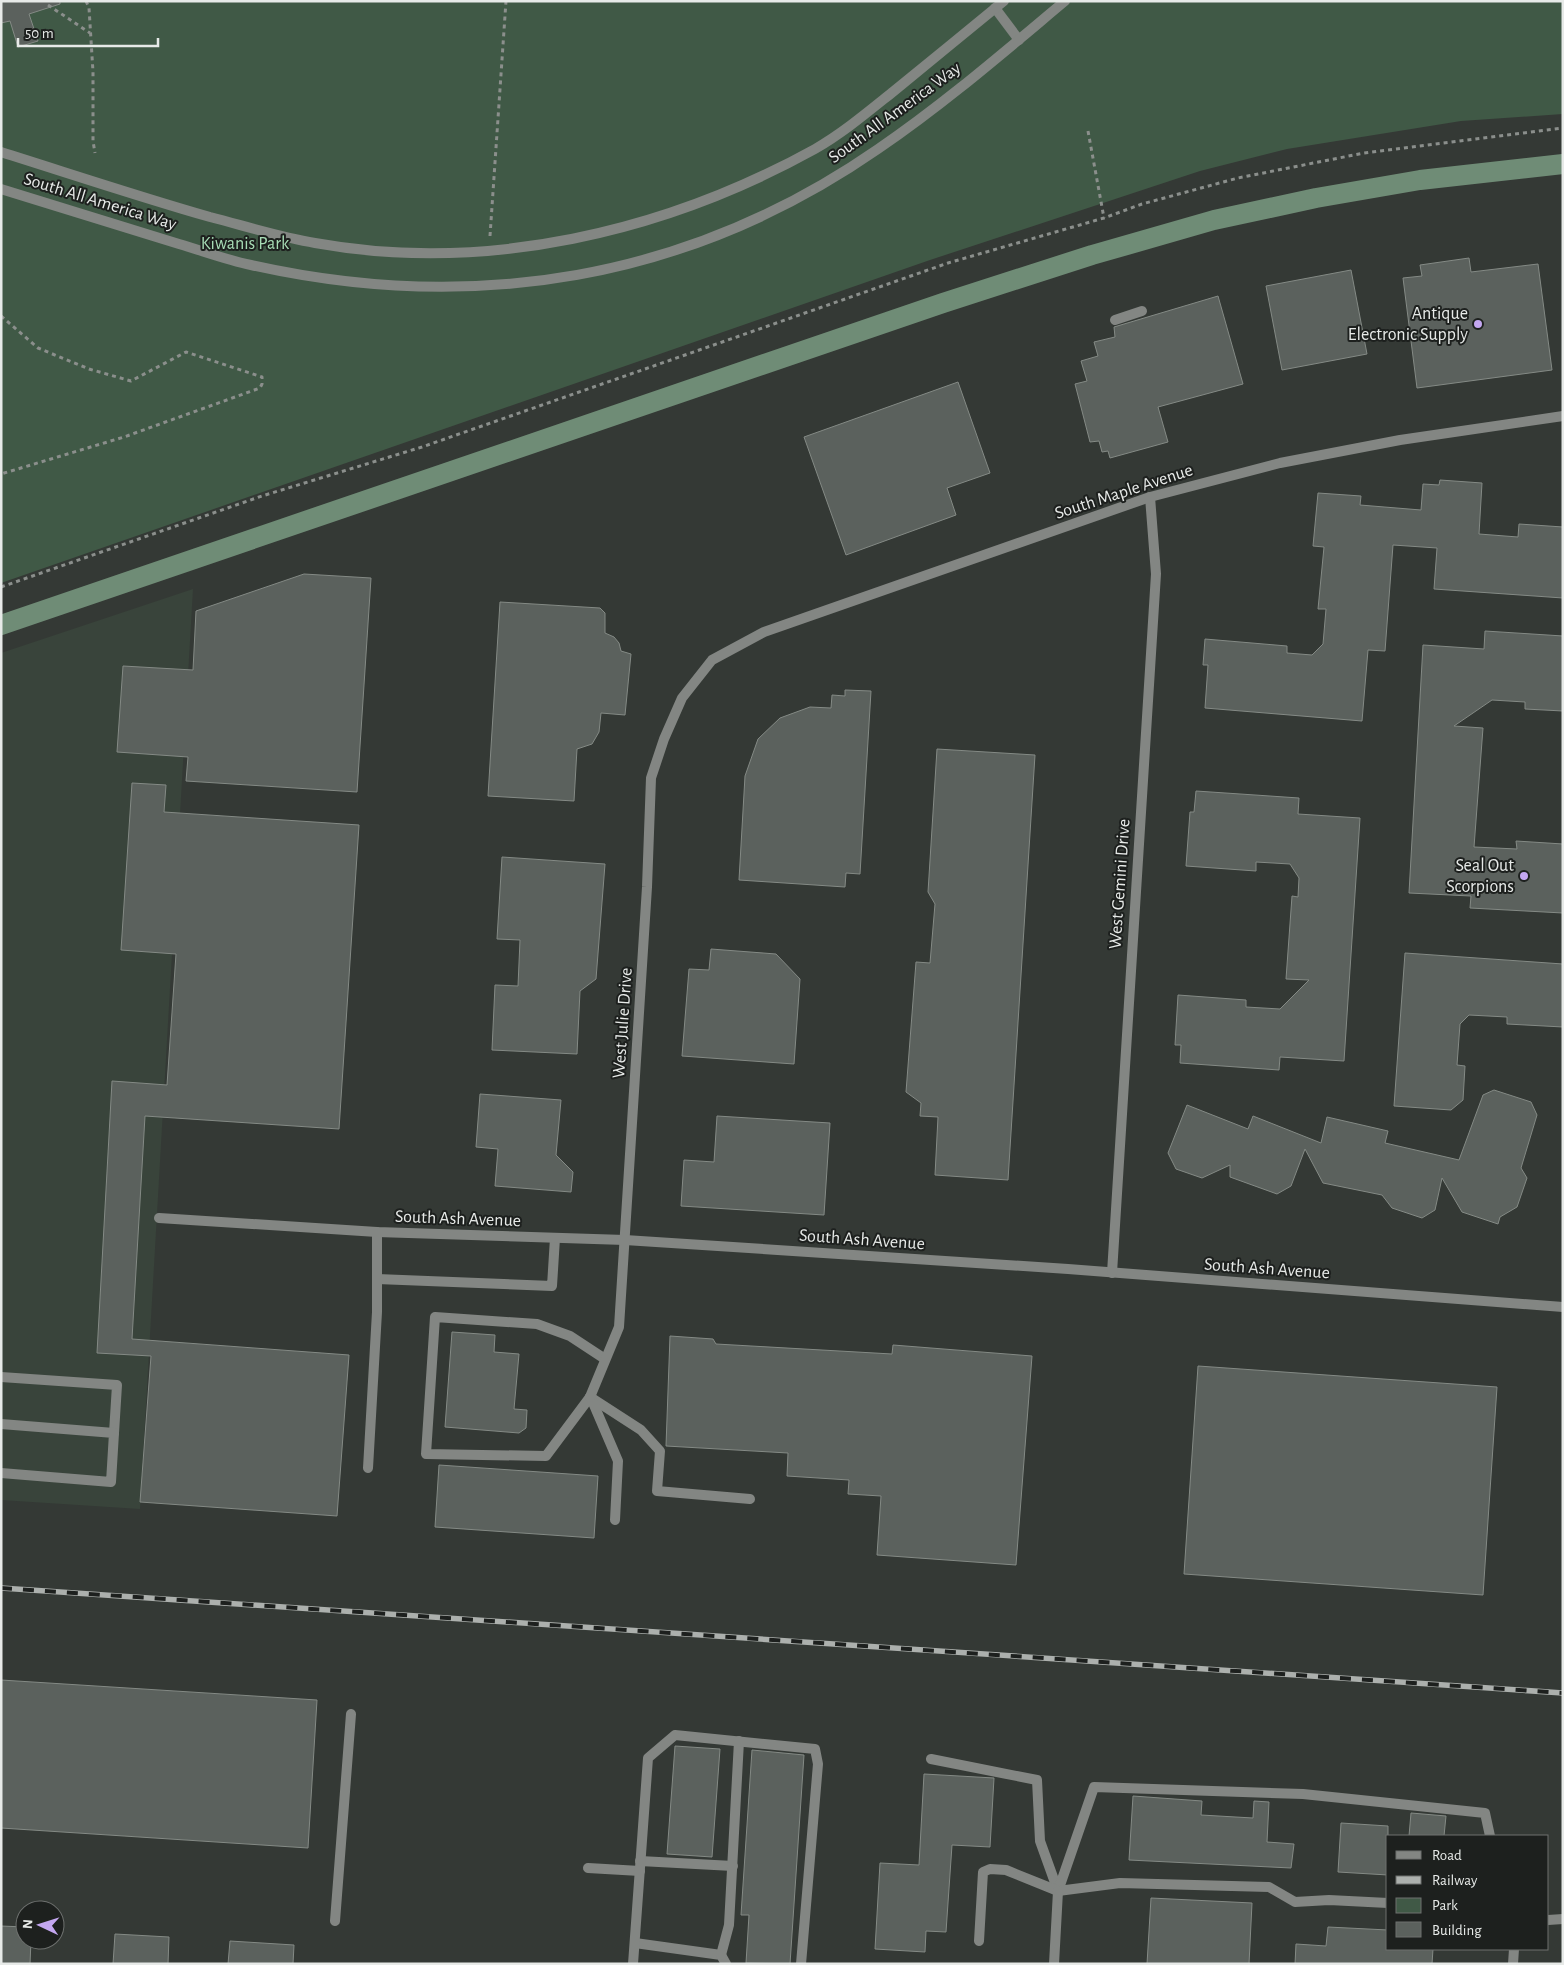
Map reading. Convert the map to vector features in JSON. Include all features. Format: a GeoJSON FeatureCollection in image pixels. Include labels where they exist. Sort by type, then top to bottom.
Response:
{"type":"FeatureCollection","features":[{"type":"Feature","properties":{"kind":"street","name":"South All America Way"},"geometry":{"type":"LineString","coordinates":[[1,152],[285,238],[355,249],[399,252],[476,252],[506,249],[604,233],[633,225],[715,195],[817,148],[868,111],[1004,1]]}},
{"type":"Feature","properties":{"kind":"street","name":"South All America Way"},"geometry":{"type":"LineString","coordinates":[[1,188],[249,265],[310,276],[396,287],[452,288],[512,285],[624,265],[681,248],[742,226],[830,180],[878,149],[1019,40],[1065,1]]}},
{"type":"Feature","properties":{"kind":"street"},"geometry":{"type":"LineString","coordinates":[[995,8],[1019,40]]}},
{"type":"Feature","properties":{"kind":"street"},"geometry":{"type":"LineString","coordinates":[[1115,320],[1142,311]]}},
{"type":"Feature","properties":{"kind":"street","name":"South Maple Avenue"},"geometry":{"type":"LineString","coordinates":[[712,660],[764,632],[1150,497],[1280,463],[1400,440],[1563,416]]}},
{"type":"Feature","properties":{"kind":"street","name":"West Gemini Drive"},"geometry":{"type":"LineString","coordinates":[[1112,1273],[1156,574],[1150,497]]}},
{"type":"Feature","properties":{"kind":"street","name":"West Julie Drive"},"geometry":{"type":"LineString","coordinates":[[605,1359],[570,1336],[536,1324],[435,1317],[426,1454],[546,1456],[590,1397],[619,1327],[648,887],[651,778],[664,739],[682,698],[712,660]]}},
{"type":"Feature","properties":{"kind":"street","name":"South Ash Avenue"},"geometry":{"type":"LineString","coordinates":[[159,1218],[377,1232],[625,1240],[1112,1273],[1563,1307]]}},
{"type":"Feature","properties":{"kind":"street"},"geometry":{"type":"LineString","coordinates":[[368,1468],[377,1279],[377,1232]]}},
{"type":"Feature","properties":{"kind":"street"},"geometry":{"type":"LineString","coordinates":[[377,1279],[552,1286],[555,1238]]}},
{"type":"Feature","properties":{"kind":"street"},"geometry":{"type":"LineString","coordinates":[[1,1377],[117,1385],[111,1482],[1,1473]]}},
{"type":"Feature","properties":{"kind":"street"},"geometry":{"type":"LineString","coordinates":[[590,1397],[641,1430],[660,1451],[657,1490],[750,1499]]}},
{"type":"Feature","properties":{"kind":"street"},"geometry":{"type":"LineString","coordinates":[[590,1397],[618,1461],[614,1520]]}},
{"type":"Feature","properties":{"kind":"street"},"geometry":{"type":"LineString","coordinates":[[1,1424],[114,1433]]}},
{"type":"Feature","properties":{"kind":"street"},"geometry":{"type":"LineString","coordinates":[[335,1921],[351,1714]]}},
{"type":"Feature","properties":{"kind":"street"},"geometry":{"type":"LineString","coordinates":[[633,1964],[648,1758],[675,1735],[815,1749],[818,1764],[801,1964]]}},
{"type":"Feature","properties":{"kind":"street"},"geometry":{"type":"LineString","coordinates":[[635,1943],[723,1959],[729,1925],[739,1741]]}},
{"type":"Feature","properties":{"kind":"street"},"geometry":{"type":"LineString","coordinates":[[931,1760],[1038,1780],[1040,1841],[1058,1891]]}},
{"type":"Feature","properties":{"kind":"street"},"geometry":{"type":"LineString","coordinates":[[1054,1964],[1058,1891],[1094,1787],[1303,1794],[1440,1807],[1486,1813],[1490,1835]]}},
{"type":"Feature","properties":{"kind":"street"},"geometry":{"type":"LineString","coordinates":[[588,1868],[732,1866]]}},
{"type":"Feature","properties":{"kind":"street"},"geometry":{"type":"LineString","coordinates":[[979,1942],[983,1872],[990,1868],[1006,1870],[1058,1891],[1120,1883],[1270,1887],[1295,1902],[1329,1900],[1386,1903]]}},
{"type":"Feature","properties":{"kind":"street"},"geometry":{"type":"LineString","coordinates":[[1549,1920],[1563,1919]]}},
{"type":"Feature","properties":{"kind":"street"},"geometry":{"type":"LineString","coordinates":[[1513,1964],[1514,1950]]}},
{"type":"Feature","properties":{"kind":"path"},"geometry":{"type":"LineString","coordinates":[[86,1],[90,33],[93,141],[95,152]]}},
{"type":"Feature","properties":{"kind":"path"},"geometry":{"type":"LineString","coordinates":[[490,237],[506,1]]}},
{"type":"Feature","properties":{"kind":"path"},"geometry":{"type":"LineString","coordinates":[[48,5],[90,33]]}},
{"type":"Feature","properties":{"kind":"path"},"geometry":{"type":"LineString","coordinates":[[1,587],[262,496],[422,447],[948,263],[1104,218],[1142,204],[1238,178],[1364,153],[1563,128]]}},
{"type":"Feature","properties":{"kind":"path"},"geometry":{"type":"LineString","coordinates":[[1088,131],[1104,218]]}},
{"type":"Feature","properties":{"kind":"path"},"geometry":{"type":"LineString","coordinates":[[1,316],[38,348],[89,369],[131,382],[186,352],[262,377],[262,384],[260,388],[124,437],[1,474]]}},
{"type":"Feature","properties":{"kind":"shaded area"},"geometry":{"type":"Polygon","coordinates":[[[193,589],[140,1509],[1,1500],[1,653],[193,589]]]}},
{"type":"Feature","properties":{"kind":"green space","name":"Kiwanis Park"},"geometry":{"type":"Polygon","coordinates":[[[1,1],[1563,1],[1563,114],[1461,121],[1287,149],[1200,171],[930,260],[1,583],[1,1]]]}},
{"type":"Feature","properties":{"kind":"building"},"geometry":{"type":"Polygon","coordinates":[[[1,1],[60,1],[60,4],[29,14],[38,41],[18,47],[10,21],[1,23],[1,1]]]}},
{"type":"Feature","properties":{"kind":"building","name":"Antique Electronic Supply"},"geometry":{"type":"Polygon","coordinates":[[[1469,258],[1471,272],[1538,264],[1552,370],[1417,388],[1403,278],[1422,276],[1420,265],[1469,258]]]}},
{"type":"Feature","properties":{"kind":"building"},"geometry":{"type":"Polygon","coordinates":[[[1351,270],[1367,354],[1282,370],[1266,286],[1351,270]]]}},
{"type":"Feature","properties":{"kind":"building"},"geometry":{"type":"Polygon","coordinates":[[[1218,296],[1243,384],[1158,407],[1168,442],[1110,458],[1108,451],[1102,452],[1099,441],[1090,442],[1075,384],[1087,381],[1081,361],[1098,356],[1094,342],[1115,337],[1114,327],[1218,296]]]}},
{"type":"Feature","properties":{"kind":"building"},"geometry":{"type":"Polygon","coordinates":[[[958,382],[990,473],[947,488],[956,515],[846,555],[804,437],[958,382]]]}},
{"type":"Feature","properties":{"kind":"building"},"geometry":{"type":"Polygon","coordinates":[[[1440,480],[1482,483],[1479,534],[1518,537],[1519,524],[1563,527],[1563,598],[1434,589],[1437,548],[1393,545],[1385,651],[1368,650],[1362,721],[1205,708],[1208,665],[1203,665],[1205,639],[1287,646],[1287,653],[1312,655],[1323,644],[1326,609],[1318,609],[1324,547],[1313,546],[1318,493],[1361,496],[1360,505],[1421,510],[1423,484],[1439,485],[1440,480]]]}},
{"type":"Feature","properties":{"kind":"building"},"geometry":{"type":"Polygon","coordinates":[[[304,574],[371,578],[357,792],[186,781],[188,757],[117,752],[123,666],[193,670],[196,611],[304,574]]]}},
{"type":"Feature","properties":{"kind":"building"},"geometry":{"type":"Polygon","coordinates":[[[500,602],[600,608],[605,613],[605,633],[614,637],[619,643],[621,651],[631,654],[625,715],[601,713],[599,732],[592,744],[577,749],[574,801],[488,796],[500,602]]]}},
{"type":"Feature","properties":{"kind":"building"},"geometry":{"type":"Polygon","coordinates":[[[1485,631],[1563,636],[1563,711],[1525,709],[1525,702],[1492,700],[1454,726],[1483,728],[1474,847],[1517,849],[1516,841],[1563,844],[1563,913],[1470,908],[1471,896],[1409,893],[1423,645],[1484,649],[1485,631]]]}},
{"type":"Feature","properties":{"kind":"building"},"geometry":{"type":"Polygon","coordinates":[[[845,690],[871,691],[860,874],[846,873],[845,887],[739,880],[745,776],[758,739],[780,718],[810,707],[831,708],[832,695],[845,696],[845,690]]]}},
{"type":"Feature","properties":{"kind":"building"},"geometry":{"type":"Polygon","coordinates":[[[937,749],[1035,755],[1008,1180],[935,1175],[938,1117],[920,1116],[921,1103],[906,1092],[916,962],[930,963],[935,904],[928,892],[937,749]]]}},
{"type":"Feature","properties":{"kind":"building"},"geometry":{"type":"Polygon","coordinates":[[[132,783],[166,785],[164,812],[359,825],[339,1129],[145,1116],[132,1339],[349,1355],[337,1516],[140,1502],[151,1356],[97,1353],[112,1081],[167,1085],[176,954],[121,950],[132,783]]]}},
{"type":"Feature","properties":{"kind":"building"},"geometry":{"type":"Polygon","coordinates":[[[1196,791],[1299,798],[1298,814],[1360,818],[1344,1061],[1280,1057],[1279,1070],[1180,1063],[1181,1045],[1175,1045],[1178,995],[1246,1000],[1246,1007],[1280,1009],[1309,980],[1286,979],[1292,896],[1298,897],[1299,878],[1290,864],[1256,862],[1256,871],[1186,866],[1190,812],[1194,812],[1196,791]]]}},
{"type":"Feature","properties":{"kind":"building"},"geometry":{"type":"Polygon","coordinates":[[[502,857],[605,864],[596,979],[580,991],[577,1054],[492,1050],[495,985],[518,986],[520,940],[497,939],[502,857]]]}},
{"type":"Feature","properties":{"kind":"building"},"geometry":{"type":"Polygon","coordinates":[[[711,949],[776,954],[800,979],[794,1064],[682,1056],[689,969],[709,970],[711,949]]]}},
{"type":"Feature","properties":{"kind":"building"},"geometry":{"type":"Polygon","coordinates":[[[1405,953],[1563,964],[1563,1027],[1507,1024],[1507,1017],[1469,1015],[1460,1024],[1457,1065],[1465,1066],[1463,1100],[1451,1110],[1394,1106],[1405,953]]]}},
{"type":"Feature","properties":{"kind":"building"},"geometry":{"type":"Polygon","coordinates":[[[1494,1090],[1531,1102],[1537,1115],[1521,1168],[1527,1178],[1517,1207],[1500,1217],[1498,1224],[1462,1212],[1442,1178],[1435,1210],[1422,1218],[1392,1208],[1382,1195],[1323,1183],[1305,1149],[1291,1186],[1277,1194],[1230,1177],[1230,1165],[1202,1178],[1176,1169],[1168,1153],[1187,1105],[1248,1129],[1253,1116],[1321,1143],[1327,1117],[1388,1131],[1385,1143],[1459,1160],[1483,1095],[1494,1090]]]}},
{"type":"Feature","properties":{"kind":"building"},"geometry":{"type":"Polygon","coordinates":[[[480,1094],[561,1100],[556,1155],[573,1172],[571,1192],[495,1186],[498,1149],[476,1147],[480,1094]]]}},
{"type":"Feature","properties":{"kind":"building"},"geometry":{"type":"Polygon","coordinates":[[[717,1116],[830,1123],[824,1215],[681,1206],[684,1160],[714,1162],[717,1116]]]}},
{"type":"Feature","properties":{"kind":"building"},"geometry":{"type":"Polygon","coordinates":[[[452,1332],[495,1335],[494,1352],[519,1354],[514,1409],[527,1410],[526,1428],[519,1433],[445,1427],[452,1332]]]}},
{"type":"Feature","properties":{"kind":"building"},"geometry":{"type":"Polygon","coordinates":[[[670,1336],[713,1339],[716,1344],[892,1354],[893,1345],[1032,1356],[1016,1565],[877,1555],[881,1496],[848,1494],[849,1480],[787,1476],[788,1453],[666,1446],[670,1336]]]}},
{"type":"Feature","properties":{"kind":"building"},"geometry":{"type":"Polygon","coordinates":[[[1198,1366],[1497,1387],[1483,1595],[1184,1574],[1198,1366]]]}},
{"type":"Feature","properties":{"kind":"building"},"geometry":{"type":"Polygon","coordinates":[[[439,1465],[598,1476],[594,1538],[435,1527],[439,1465]]]}},
{"type":"Feature","properties":{"kind":"building"},"geometry":{"type":"Polygon","coordinates":[[[1,1680],[317,1700],[308,1848],[1,1828],[1,1680]]]}},
{"type":"Feature","properties":{"kind":"building"},"geometry":{"type":"Polygon","coordinates":[[[675,1746],[720,1749],[712,1857],[667,1854],[675,1746]]]}},
{"type":"Feature","properties":{"kind":"building"},"geometry":{"type":"Polygon","coordinates":[[[752,1750],[804,1755],[790,1964],[746,1963],[749,1915],[741,1915],[752,1750]]]}},
{"type":"Feature","properties":{"kind":"building"},"geometry":{"type":"Polygon","coordinates":[[[924,1774],[994,1778],[990,1847],[952,1845],[946,1932],[926,1931],[925,1952],[875,1949],[880,1863],[919,1865],[924,1774]]]}},
{"type":"Feature","properties":{"kind":"building"},"geometry":{"type":"Polygon","coordinates":[[[1133,1796],[1202,1801],[1201,1815],[1253,1818],[1254,1801],[1269,1802],[1267,1842],[1294,1844],[1291,1868],[1129,1860],[1133,1796]]]}},
{"type":"Feature","properties":{"kind":"building"},"geometry":{"type":"Polygon","coordinates":[[[1411,1813],[1446,1816],[1444,1835],[1409,1835],[1411,1813]]]}},
{"type":"Feature","properties":{"kind":"building"},"geometry":{"type":"Polygon","coordinates":[[[1341,1823],[1388,1826],[1388,1835],[1386,1835],[1386,1875],[1338,1872],[1341,1823]]]}},
{"type":"Feature","properties":{"kind":"building"},"geometry":{"type":"Polygon","coordinates":[[[1151,1898],[1252,1903],[1249,1964],[1147,1964],[1151,1898]]]}},
{"type":"Feature","properties":{"kind":"building"},"geometry":{"type":"Polygon","coordinates":[[[1,1926],[15,1927],[15,1950],[31,1950],[30,1964],[1,1964],[1,1926]]]}},
{"type":"Feature","properties":{"kind":"building"},"geometry":{"type":"Polygon","coordinates":[[[1328,1927],[1386,1930],[1386,1950],[1433,1950],[1432,1964],[1295,1964],[1296,1944],[1326,1946],[1328,1927]]]}},
{"type":"Feature","properties":{"kind":"building"},"geometry":{"type":"Polygon","coordinates":[[[115,1934],[169,1937],[168,1964],[113,1964],[115,1934]]]}},
{"type":"Feature","properties":{"kind":"building"},"geometry":{"type":"Polygon","coordinates":[[[230,1941],[294,1945],[293,1964],[228,1964],[230,1941]]]}},
{"type":"Feature","properties":{"kind":"waterway"},"geometry":{"type":"LineString","coordinates":[[1,625],[943,303],[1092,255],[1214,220],[1316,198],[1420,180],[1563,164]]}},
{"type":"Feature","properties":{"kind":"railway"},"geometry":{"type":"LineString","coordinates":[[1,1588],[1563,1693]]}},
{"type":"Feature","properties":{"kind":"place","name":"Antique Electronic Supply"},"geometry":{"type":"Point","coordinates":[1478,324]}},
{"type":"Feature","properties":{"kind":"place","name":"Seal Out Scorpions"},"geometry":{"type":"Point","coordinates":[1524,876]}}]}
